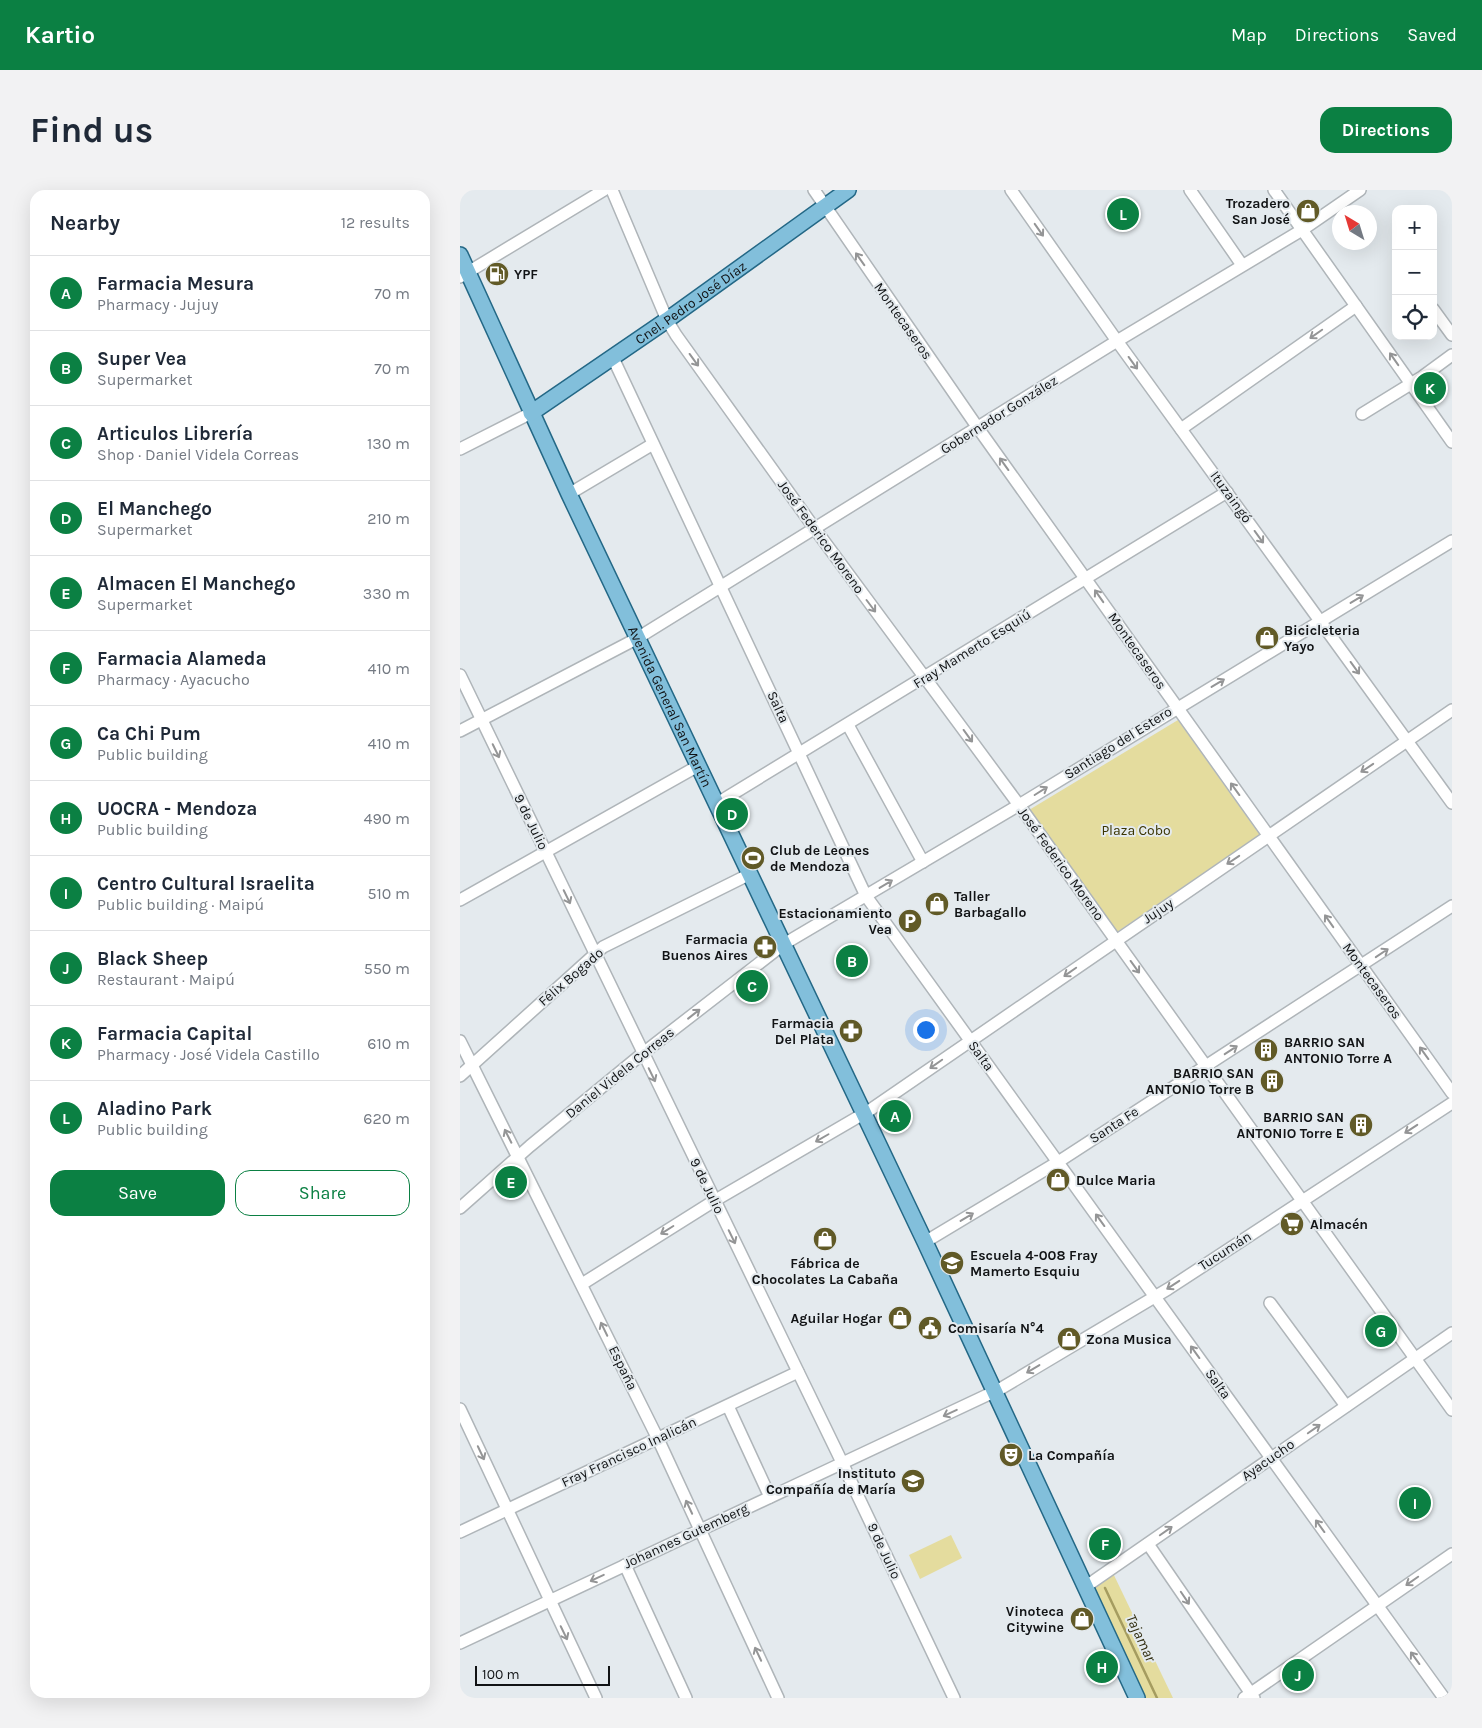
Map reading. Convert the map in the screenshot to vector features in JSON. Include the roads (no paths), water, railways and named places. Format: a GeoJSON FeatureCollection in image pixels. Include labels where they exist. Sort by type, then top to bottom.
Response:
{"type":"FeatureCollection","features":[{"type":"Feature","properties":{"kind":"main road","name":"Cnel. Pedro José Díaz"},"geometry":{"type":"LineString","coordinates":[[531,413],[613,358],[848,190]]}},
{"type":"Feature","properties":{"kind":"main road","name":"Avenida General San Martín"},"geometry":{"type":"LineString","coordinates":[[460,255],[464,275],[864,1113],[1137,1698]]}},
{"type":"Feature","properties":{"kind":"street"},"geometry":{"type":"LineString","coordinates":[[464,275],[604,190]]}},
{"type":"Feature","properties":{"kind":"street","name":"José Federico Moreno"},"geometry":{"type":"LineString","coordinates":[[612,190],[667,320],[815,529],[1019,805],[1301,1202],[1452,1410]]}},
{"type":"Feature","properties":{"kind":"street","name":"Montecaseros"},"geometry":{"type":"LineString","coordinates":[[814,190],[824,208],[978,428],[1452,1093]]}},
{"type":"Feature","properties":{"kind":"street","name":"Ituzaingó"},"geometry":{"type":"LineString","coordinates":[[1011,190],[1117,341],[1452,803]]}},
{"type":"Feature","properties":{"kind":"street"},"geometry":{"type":"LineString","coordinates":[[1190,190],[1242,265]]}},
{"type":"Feature","properties":{"kind":"street"},"geometry":{"type":"LineString","coordinates":[[1274,190],[1452,442]]}},
{"type":"Feature","properties":{"kind":"street","name":"Gobernador González"},"geometry":{"type":"LineString","coordinates":[[460,731],[636,638],[722,587],[1117,341],[1302,230],[1360,190]]}},
{"type":"Feature","properties":{"kind":"street"},"geometry":{"type":"LineString","coordinates":[[1181,429],[1356,306]]}},
{"type":"Feature","properties":{"kind":"street"},"geometry":{"type":"LineString","coordinates":[[1437,314],[1452,334]]}},
{"type":"Feature","properties":{"kind":"street"},"geometry":{"type":"LineString","coordinates":[[1362,414],[1452,355]]}},
{"type":"Feature","properties":{"kind":"street","name":"Salta"},"geometry":{"type":"LineString","coordinates":[[613,358],[866,896],[1444,1698]]}},
{"type":"Feature","properties":{"kind":"street"},"geometry":{"type":"LineString","coordinates":[[460,449],[531,413]]}},
{"type":"Feature","properties":{"kind":"street"},"geometry":{"type":"LineString","coordinates":[[568,494],[653,444]]}},
{"type":"Feature","properties":{"kind":"street","name":"Fray Mamerto Esquiú"},"geometry":{"type":"LineString","coordinates":[[716,804],[1227,492]]}},
{"type":"Feature","properties":{"kind":"street","name":"Santiago del Estero"},"geometry":{"type":"LineString","coordinates":[[784,944],[1019,805],[1452,541]]}},
{"type":"Feature","properties":{"kind":"street","name":"9 de Julio"},"geometry":{"type":"LineString","coordinates":[[460,675],[954,1698]]}},
{"type":"Feature","properties":{"kind":"street","name":"Jujuy"},"geometry":{"type":"LineString","coordinates":[[582,1284],[714,1201],[864,1113],[1452,710]]}},
{"type":"Feature","properties":{"kind":"street"},"geometry":{"type":"LineString","coordinates":[[848,725],[923,862]]}},
{"type":"Feature","properties":{"kind":"street"},"geometry":{"type":"LineString","coordinates":[[460,900],[698,766]]}},
{"type":"Feature","properties":{"kind":"street","name":"Félix Bogado"},"geometry":{"type":"LineString","coordinates":[[460,1076],[603,947],[750,874]]}},
{"type":"Feature","properties":{"kind":"street","name":"Santa Fe"},"geometry":{"type":"LineString","coordinates":[[925,1242],[1058,1162],[1452,906]]}},
{"type":"Feature","properties":{"kind":"street","name":"Daniel Videla Correas"},"geometry":{"type":"LineString","coordinates":[[460,1208],[518,1156],[642,1054],[784,944]]}},
{"type":"Feature","properties":{"kind":"street","name":"España"},"geometry":{"type":"LineString","coordinates":[[460,1040],[658,1439],[778,1698]]}},
{"type":"Feature","properties":{"kind":"street","name":"Tucumán"},"geometry":{"type":"LineString","coordinates":[[994,1392],[1155,1297],[1452,1103]]}},
{"type":"Feature","properties":{"kind":"street"},"geometry":{"type":"LineString","coordinates":[[1270,1303],[1346,1406]]}},
{"type":"Feature","properties":{"kind":"street","name":"Ayacucho"},"geometry":{"type":"LineString","coordinates":[[1085,1587],[1452,1333]]}},
{"type":"Feature","properties":{"kind":"street","name":"Fray Francisco Inalicán"},"geometry":{"type":"LineString","coordinates":[[460,1532],[798,1372]]}},
{"type":"Feature","properties":{"kind":"street","name":"Johannes Gutemberg"},"geometry":{"type":"LineString","coordinates":[[460,1642],[994,1392]]}},
{"type":"Feature","properties":{"kind":"street"},"geometry":{"type":"LineString","coordinates":[[728,1406],[770,1497]]}},
{"type":"Feature","properties":{"kind":"street"},"geometry":{"type":"LineString","coordinates":[[460,1409],[596,1698]]}},
{"type":"Feature","properties":{"kind":"street"},"geometry":{"type":"LineString","coordinates":[[1148,1544],[1249,1696],[1452,1554]]}},
{"type":"Feature","properties":{"kind":"street"},"geometry":{"type":"LineString","coordinates":[[624,1565],[686,1698]]}},
{"type":"Feature","properties":{"kind":"waterway","name":"Tajamar"},"geometry":{"type":"LineString","coordinates":[[1105,1588],[1157,1698]]}},
{"type":"Feature","properties":{"kind":"place","name":"Trozadero San José"},"geometry":{"type":"Point","coordinates":[1308,211]}},
{"type":"Feature","properties":{"kind":"place","name":"Aladino Park"},"geometry":{"type":"Point","coordinates":[1123,214]}},
{"type":"Feature","properties":{"kind":"place","name":"YPF"},"geometry":{"type":"Point","coordinates":[497,274]}},
{"type":"Feature","properties":{"kind":"place","name":"Farmacia Capital"},"geometry":{"type":"Point","coordinates":[1430,388]}},
{"type":"Feature","properties":{"kind":"place","name":"Bicicleteria Yayo"},"geometry":{"type":"Point","coordinates":[1267,638]}},
{"type":"Feature","properties":{"kind":"place","name":"El Manchego"},"geometry":{"type":"Point","coordinates":[732,814]}},
{"type":"Feature","properties":{"kind":"place","name":"Club de Leones de Mendoza"},"geometry":{"type":"Point","coordinates":[753,858]}},
{"type":"Feature","properties":{"kind":"place","name":"Taller Barbagallo"},"geometry":{"type":"Point","coordinates":[937,904]}},
{"type":"Feature","properties":{"kind":"place","name":"Estacionamiento Vea"},"geometry":{"type":"Point","coordinates":[910,921]}},
{"type":"Feature","properties":{"kind":"place","name":"Farmacia Buenos Aires"},"geometry":{"type":"Point","coordinates":[765,947]}},
{"type":"Feature","properties":{"kind":"place","name":"Super Vea"},"geometry":{"type":"Point","coordinates":[852,961]}},
{"type":"Feature","properties":{"kind":"place","name":"Articulos Librería"},"geometry":{"type":"Point","coordinates":[752,986]}},
{"type":"Feature","properties":{"kind":"place","name":"Farmacia Del Plata"},"geometry":{"type":"Point","coordinates":[851,1031]}},
{"type":"Feature","properties":{"kind":"place","name":"BARRIO SAN ANTONIO Torre A"},"geometry":{"type":"Point","coordinates":[1266,1050]}},
{"type":"Feature","properties":{"kind":"place","name":"BARRIO SAN ANTONIO Torre B"},"geometry":{"type":"Point","coordinates":[1272,1081]}},
{"type":"Feature","properties":{"kind":"place","name":"Farmacia Mesura"},"geometry":{"type":"Point","coordinates":[895,1116]}},
{"type":"Feature","properties":{"kind":"place","name":"BARRIO SAN ANTONIO Torre E"},"geometry":{"type":"Point","coordinates":[1361,1125]}},
{"type":"Feature","properties":{"kind":"place","name":"Dulce Maria"},"geometry":{"type":"Point","coordinates":[1058,1180]}},
{"type":"Feature","properties":{"kind":"place","name":"Almacen El Manchego"},"geometry":{"type":"Point","coordinates":[511,1182]}},
{"type":"Feature","properties":{"kind":"place","name":"Almacén"},"geometry":{"type":"Point","coordinates":[1292,1224]}},
{"type":"Feature","properties":{"kind":"place","name":"Fábrica de Chocolates La Cabaña"},"geometry":{"type":"Point","coordinates":[825,1239]}},
{"type":"Feature","properties":{"kind":"place","name":"Escuela 4-008 Fray Mamerto Esquiu"},"geometry":{"type":"Point","coordinates":[952,1263]}},
{"type":"Feature","properties":{"kind":"place","name":"Aguilar Hogar"},"geometry":{"type":"Point","coordinates":[900,1318]}},
{"type":"Feature","properties":{"kind":"place","name":"Comisaría N°4"},"geometry":{"type":"Point","coordinates":[930,1328]}},
{"type":"Feature","properties":{"kind":"place","name":"Ca Chi Pum"},"geometry":{"type":"Point","coordinates":[1381,1331]}},
{"type":"Feature","properties":{"kind":"place","name":"Zona Musica"},"geometry":{"type":"Point","coordinates":[1069,1339]}},
{"type":"Feature","properties":{"kind":"place","name":"La Compañía"},"geometry":{"type":"Point","coordinates":[1011,1455]}},
{"type":"Feature","properties":{"kind":"place","name":"Instituto Compañía de María"},"geometry":{"type":"Point","coordinates":[913,1481]}},
{"type":"Feature","properties":{"kind":"place","name":"Centro Cultural Israelita"},"geometry":{"type":"Point","coordinates":[1415,1503]}},
{"type":"Feature","properties":{"kind":"place","name":"Farmacia Alameda"},"geometry":{"type":"Point","coordinates":[1105,1544]}},
{"type":"Feature","properties":{"kind":"place","name":"Vinoteca Citywine"},"geometry":{"type":"Point","coordinates":[1082,1619]}},
{"type":"Feature","properties":{"kind":"place","name":"UOCRA - Mendoza"},"geometry":{"type":"Point","coordinates":[1102,1667]}},
{"type":"Feature","properties":{"kind":"place","name":"Black Sheep"},"geometry":{"type":"Point","coordinates":[1298,1675]}},
{"type":"Feature","properties":{"kind":"park label","name":"Plaza Cobo"},"geometry":{"type":"Point","coordinates":[1136,830]}}]}
